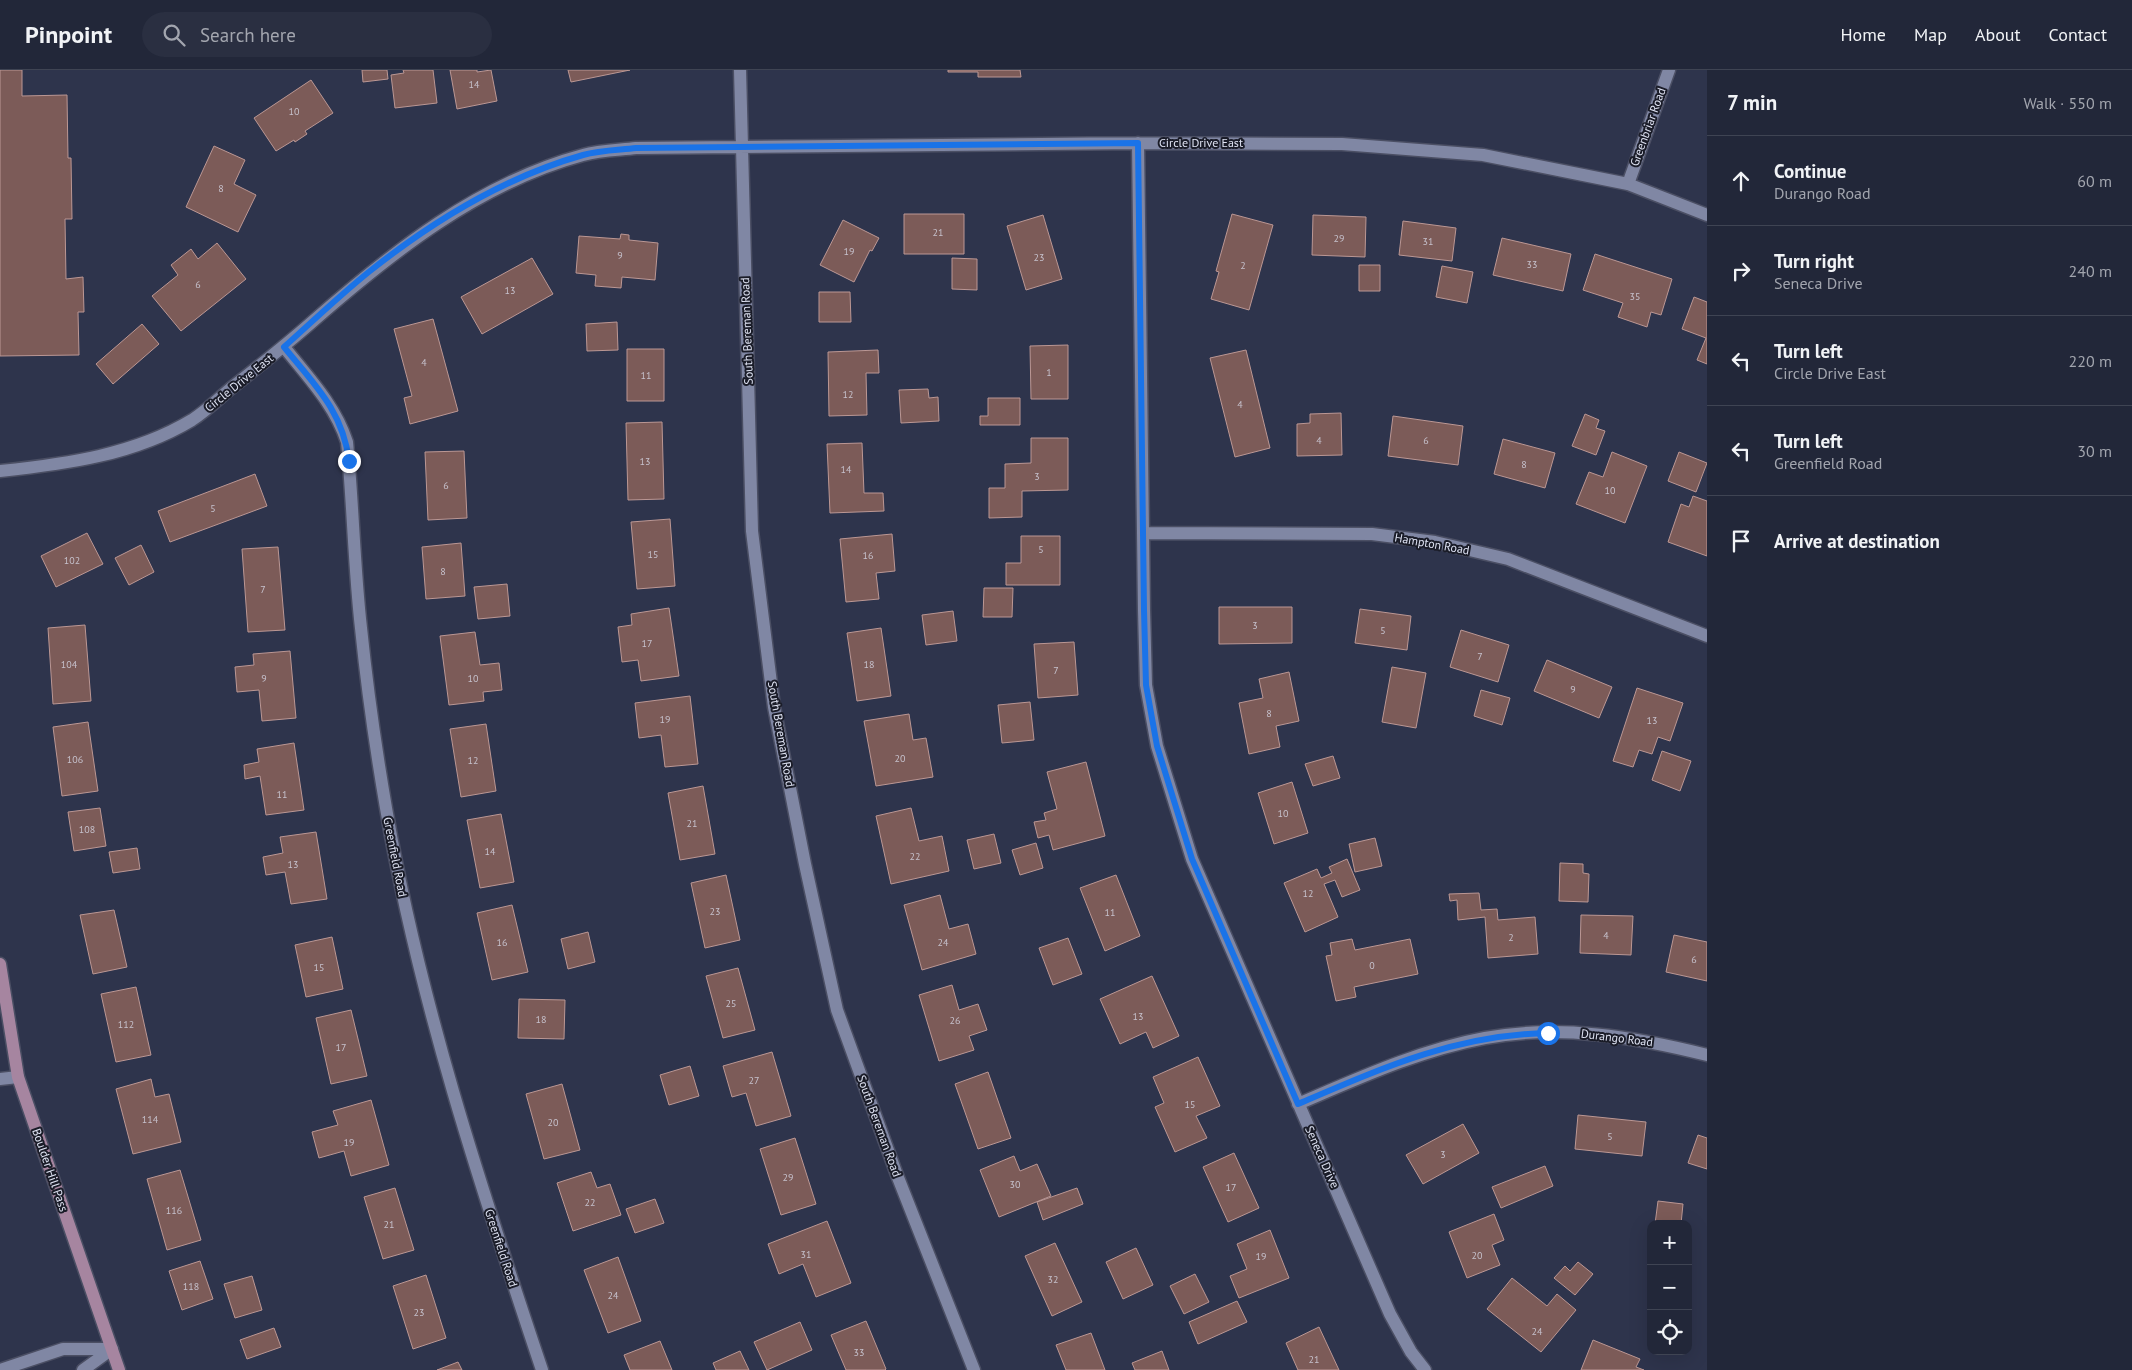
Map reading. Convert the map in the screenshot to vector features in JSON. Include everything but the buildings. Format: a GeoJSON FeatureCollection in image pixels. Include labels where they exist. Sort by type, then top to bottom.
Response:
{"type":"FeatureCollection","features":[{"type":"Feature","properties":{"kind":"street","name":"South Bereman Road"},"geometry":{"type":"LineString","coordinates":[[740,70],[752,531],[778,725],[805,864],[837,1010],[897,1175],[974,1370]]}},
{"type":"Feature","properties":{"kind":"street","name":"Greenbriar Road"},"geometry":{"type":"LineString","coordinates":[[1628,184],[1669,70]]}},
{"type":"Feature","properties":{"kind":"street","name":"Circle Drive East"},"geometry":{"type":"LineString","coordinates":[[0,471],[49,466],[116,452],[156,438],[193,419],[284,347],[369,272],[430,228],[494,190],[536,171],[585,154],[636,148],[1138,143],[1342,144],[1483,155],[1628,184],[1707,215]]}},
{"type":"Feature","properties":{"kind":"street","name":"Seneca Drive"},"geometry":{"type":"LineString","coordinates":[[1138,143],[1142,533],[1146,685],[1157,746],[1192,859],[1390,1314],[1411,1352],[1425,1370]]}},
{"type":"Feature","properties":{"kind":"street","name":"Greenfield Road"},"geometry":{"type":"LineString","coordinates":[[284,347],[326,399],[341,424],[346,442],[361,629],[386,807],[405,904],[423,984],[483,1194],[542,1370]]}},
{"type":"Feature","properties":{"kind":"street","name":"Hampton Road"},"geometry":{"type":"LineString","coordinates":[[1142,533],[1372,534],[1435,542],[1508,560],[1707,636]]}},
{"type":"Feature","properties":{"kind":"street","name":"Boulder Hill Pass"},"geometry":{"type":"LineString","coordinates":[[0,964],[18,1076],[120,1370]]}},
{"type":"Feature","properties":{"kind":"street","name":"Durango Road"},"geometry":{"type":"LineString","coordinates":[[1298,1104],[1416,1056],[1494,1036],[1533,1033],[1590,1034],[1667,1045],[1707,1056]]}},
{"type":"Feature","properties":{"kind":"street"},"geometry":{"type":"LineString","coordinates":[[0,1079],[18,1076]]}},
{"type":"Feature","properties":{"kind":"street"},"geometry":{"type":"LineString","coordinates":[[0,1370],[63,1349],[112,1349]]}},
{"type":"Feature","properties":{"kind":"street"},"geometry":{"type":"LineString","coordinates":[[83,1370],[112,1349]]}},
{"type":"Feature","properties":{"kind":"route"},"geometry":{"type":"LineString","coordinates":[[349,461],[341,424],[326,399],[284,347],[369,272],[410,242],[460,209],[494,190],[536,171],[585,154],[636,148],[1138,143],[1146,685],[1157,746],[1192,859],[1298,1104],[1381,1069],[1446,1047],[1486,1037],[1548,1033]]}}]}
